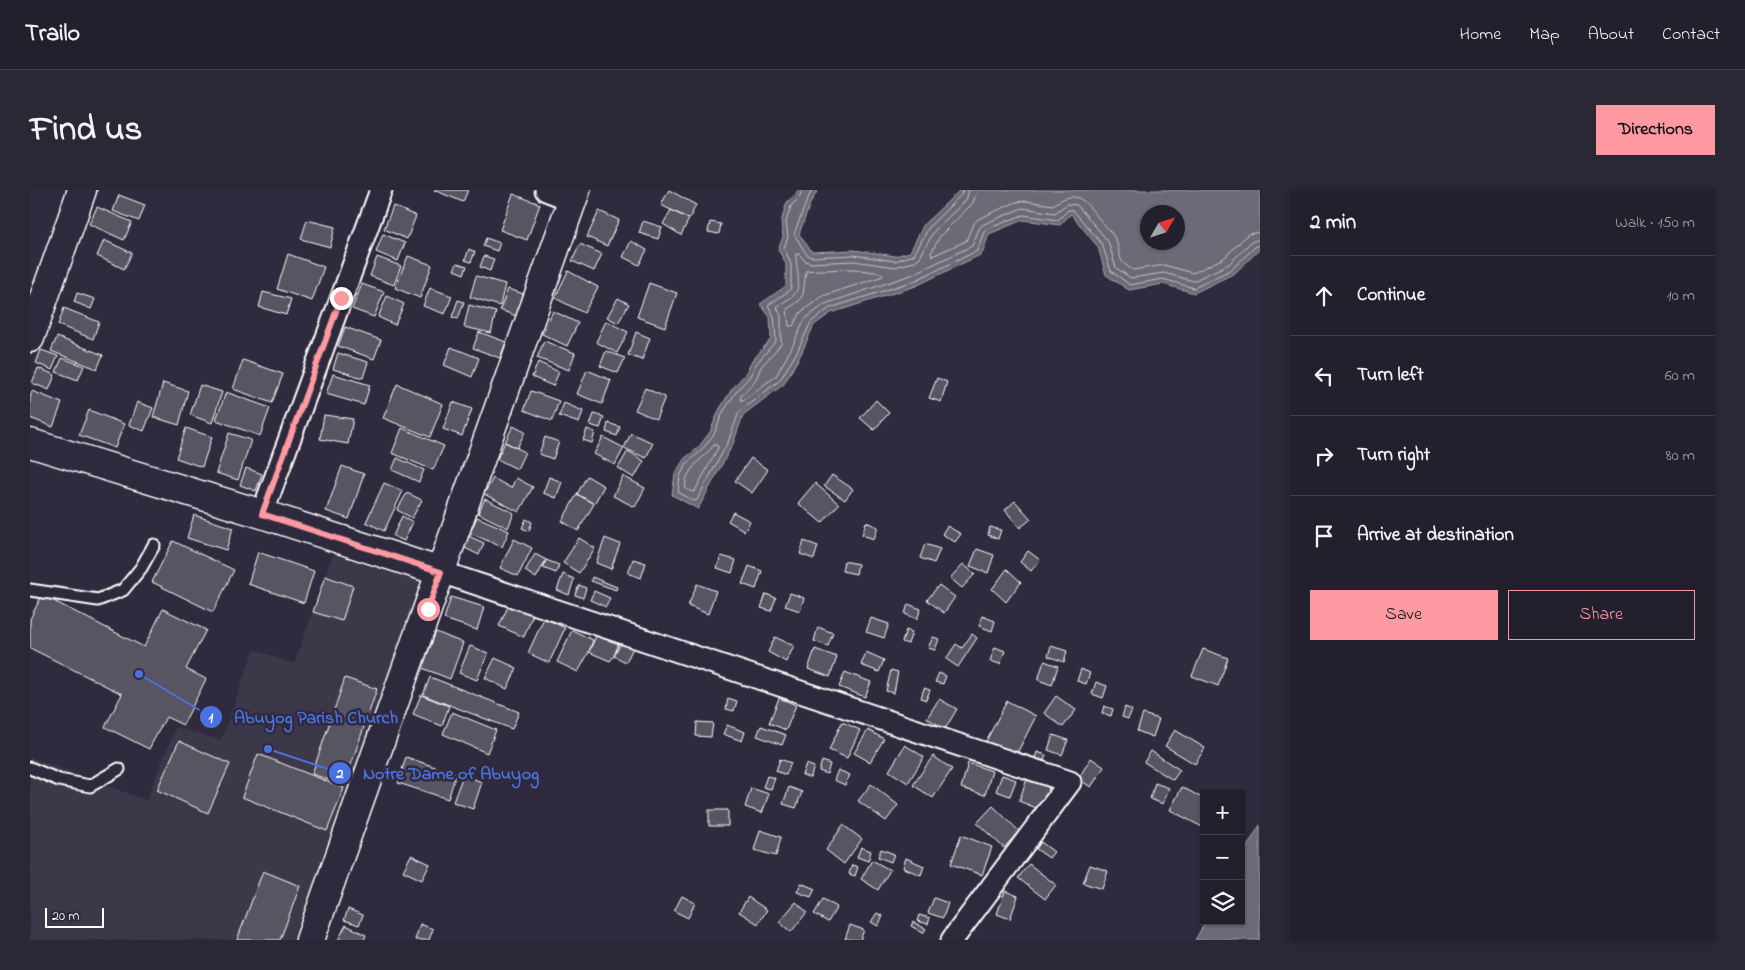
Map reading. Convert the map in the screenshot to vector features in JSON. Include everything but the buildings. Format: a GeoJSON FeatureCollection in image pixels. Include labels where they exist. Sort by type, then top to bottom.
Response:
{"type":"FeatureCollection","features":[{"type":"Feature","properties":{"kind":"street"},"geometry":{"type":"LineString","coordinates":[[30,338],[82,190]]}},
{"type":"Feature","properties":{"kind":"street"},"geometry":{"type":"LineString","coordinates":[[262,514],[381,190]]}},
{"type":"Feature","properties":{"kind":"street"},"geometry":{"type":"LineString","coordinates":[[310,940],[574,195],[546,190]]}},
{"type":"Feature","properties":{"kind":"street"},"geometry":{"type":"LineString","coordinates":[[30,442],[441,572],[1070,782],[952,940]]}},
{"type":"Feature","properties":{"kind":"lane"},"geometry":{"type":"LineString","coordinates":[[30,590],[98,600],[123,590],[141,568],[154,545]]}},
{"type":"Feature","properties":{"kind":"lane"},"geometry":{"type":"LineString","coordinates":[[30,768],[59,780],[90,786],[119,769]]}},
{"type":"Feature","properties":{"kind":"shaded area"},"geometry":{"type":"Polygon","coordinates":[[[333,554],[431,585],[295,940],[30,940],[30,757],[146,800],[176,727],[221,740],[254,649],[294,664],[333,554]]]}},
{"type":"Feature","properties":{"kind":"water"},"geometry":{"type":"Polygon","coordinates":[[[798,190],[818,190],[810,204],[799,234],[812,252],[854,250],[895,256],[910,252],[924,224],[960,190],[1260,190],[1260,249],[1235,273],[1194,293],[1163,284],[1129,290],[1106,275],[1098,247],[1071,214],[1060,225],[1023,220],[989,234],[982,254],[916,286],[831,313],[814,325],[801,354],[784,384],[743,415],[733,444],[698,509],[672,495],[675,474],[684,459],[698,448],[710,432],[719,410],[732,389],[771,339],[770,317],[760,304],[786,286],[786,264],[778,249],[783,237],[781,222],[787,202],[798,190]]]}},
{"type":"Feature","properties":{"kind":"water"},"geometry":{"type":"Polygon","coordinates":[[[1260,825],[1260,940],[1195,940],[1204,925],[1245,925],[1245,850],[1260,825]]]}},
{"type":"Feature","properties":{"kind":"place","name":"Abuyog Parish Church"},"geometry":{"type":"Point","coordinates":[139,674]}},
{"type":"Feature","properties":{"kind":"place","name":"Notre Dame of Abuyog"},"geometry":{"type":"Point","coordinates":[268,749]}},
{"type":"Feature","properties":{"kind":"route"},"geometry":{"type":"LineString","coordinates":[[341,298],[262,514],[441,572],[428,609]]}}]}
